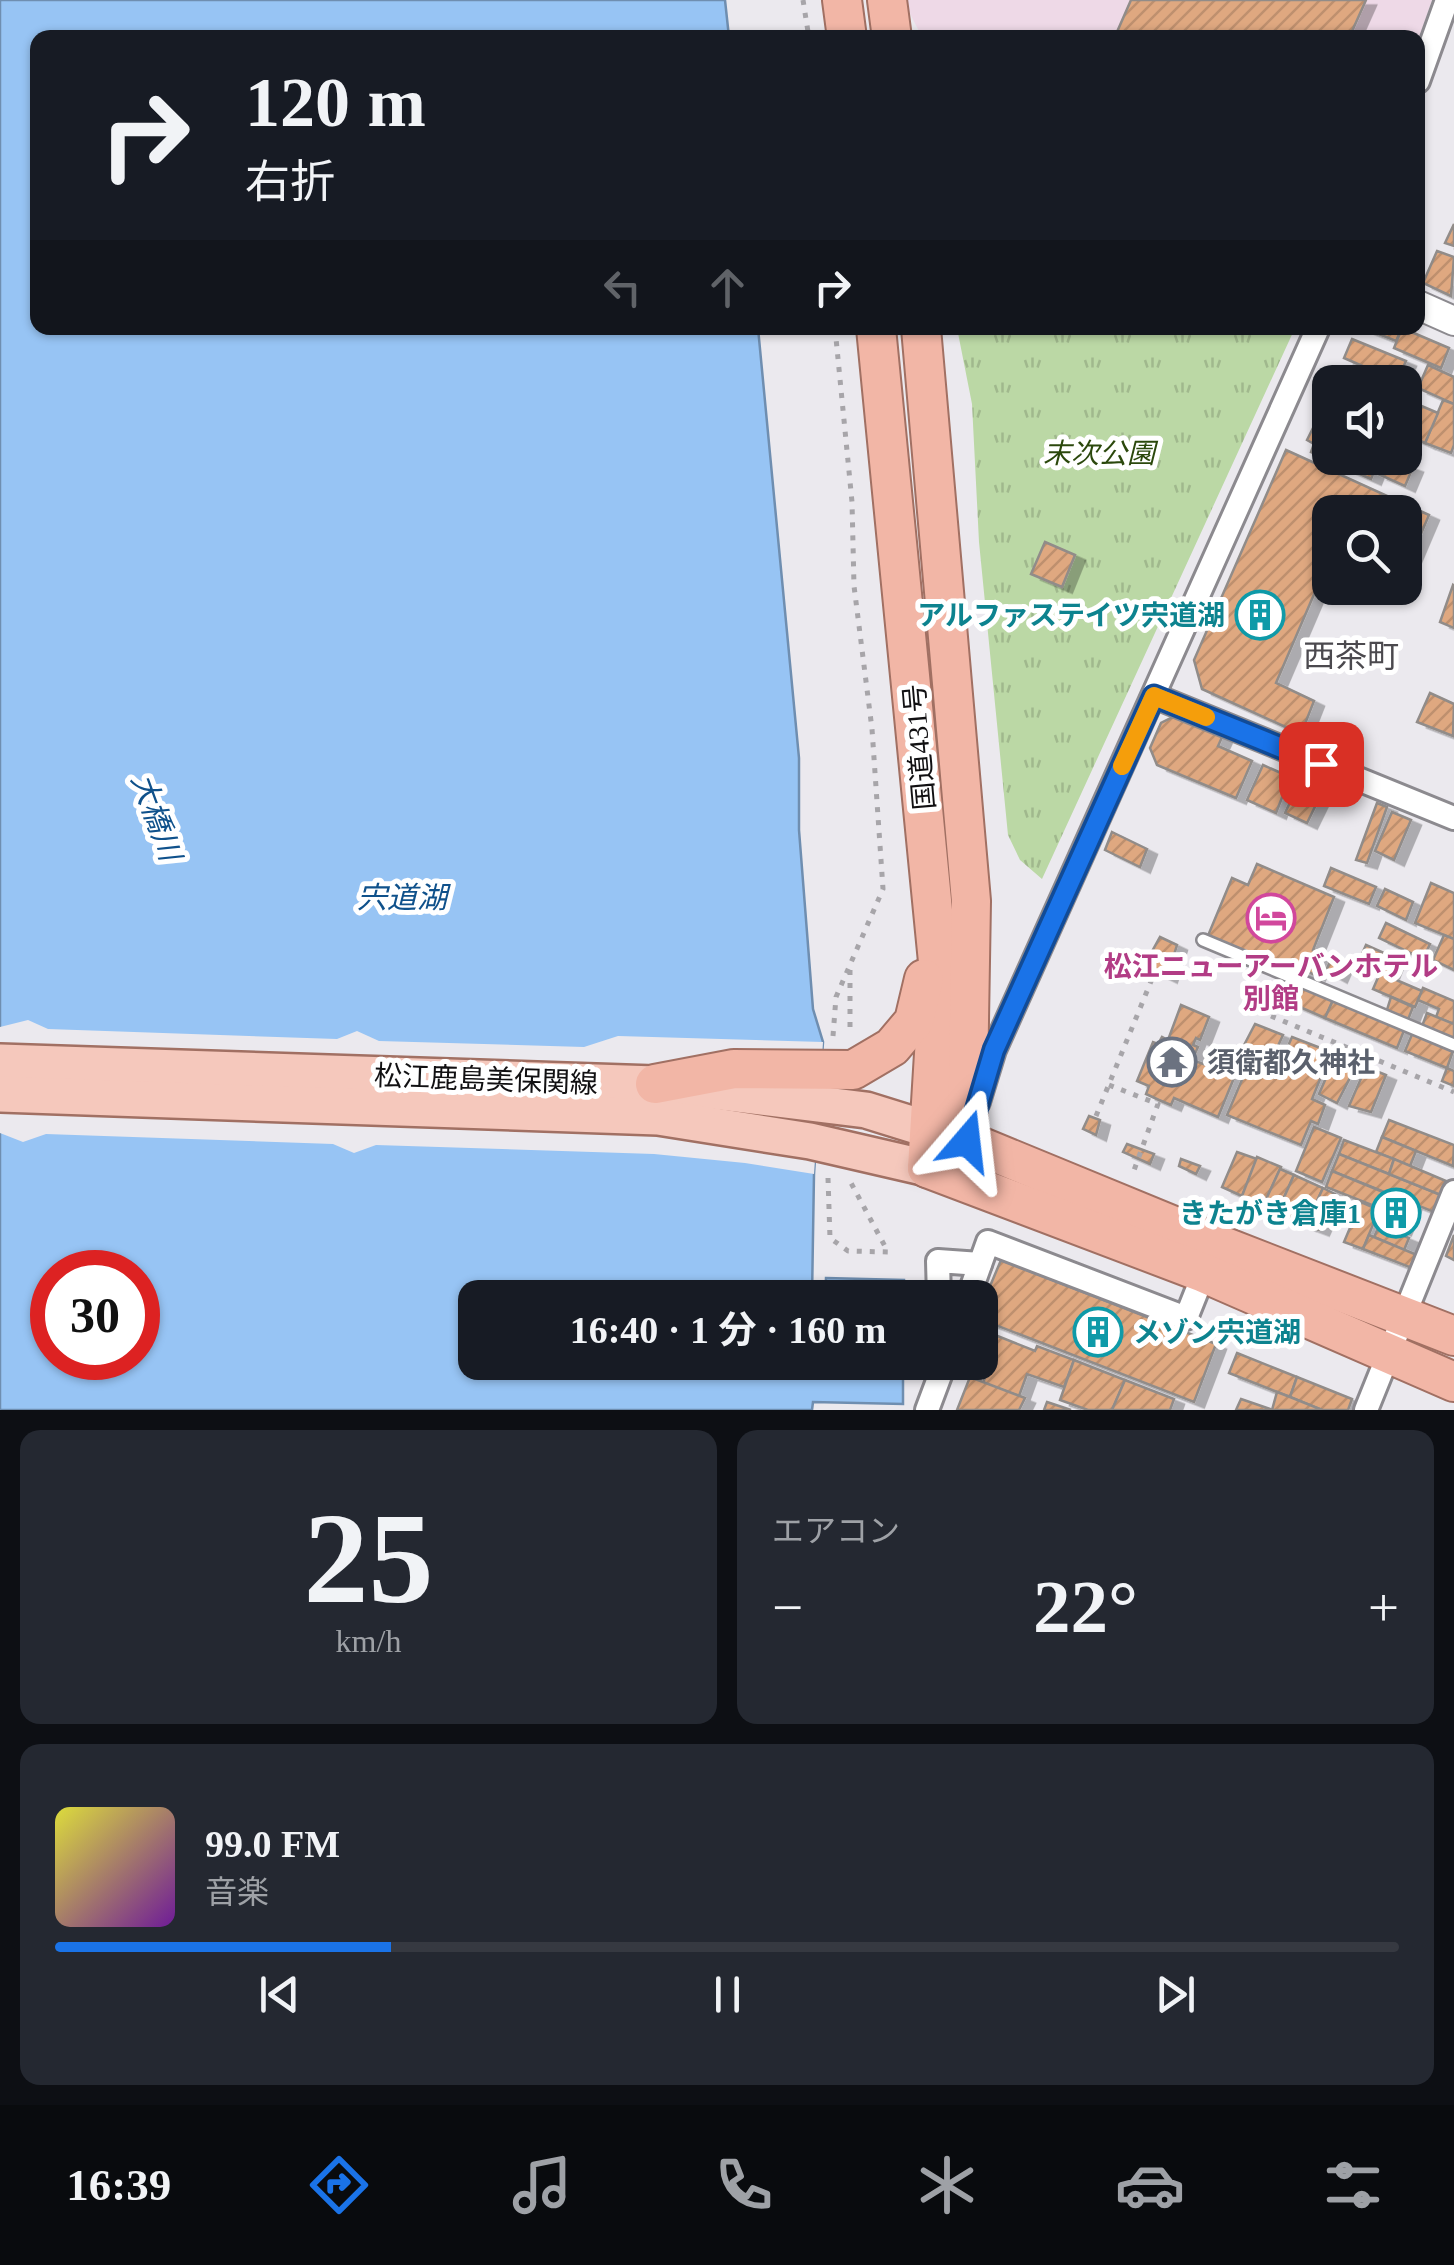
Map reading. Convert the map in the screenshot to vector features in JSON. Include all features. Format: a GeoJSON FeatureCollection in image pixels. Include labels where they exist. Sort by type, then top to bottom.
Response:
{"type":"FeatureCollection","features":[{"type":"Feature","properties":{"kind":"highway"},"geometry":{"type":"LineString","coordinates":[[842,0],[846,30]]}},
{"type":"Feature","properties":{"kind":"highway"},"geometry":{"type":"LineString","coordinates":[[887,0],[891,30]]}},
{"type":"Feature","properties":{"kind":"highway","name":"国道431号"},"geometry":{"type":"LineString","coordinates":[[877,335],[939,972],[927,1168]]}},
{"type":"Feature","properties":{"kind":"highway","name":"国道431号"},"geometry":{"type":"LineString","coordinates":[[922,335],[971,901],[967,1141]]}},
{"type":"Feature","properties":{"kind":"highway"},"geometry":{"type":"LineString","coordinates":[[655,1084],[734,1069],[811,1087],[853,1070],[892,1046],[914,1021],[922,994],[934,909]]}},
{"type":"Feature","properties":{"kind":"highway"},"geometry":{"type":"LineString","coordinates":[[927,1168],[967,1141],[1454,1336]]}},
{"type":"Feature","properties":{"kind":"highway"},"geometry":{"type":"LineString","coordinates":[[927,1168],[1204,1273],[1454,1382]]}},
{"type":"Feature","properties":{"kind":"main road","name":"松江鹿島美保関線"},"geometry":{"type":"LineString","coordinates":[[0,1062],[655,1084]]}},
{"type":"Feature","properties":{"kind":"main road"},"geometry":{"type":"LineString","coordinates":[[811,1087],[866,1110],[967,1141]]}},
{"type":"Feature","properties":{"kind":"main road","name":"松江鹿島美保関線"},"geometry":{"type":"LineString","coordinates":[[0,1094],[658,1118],[810,1141],[927,1168]]}},
{"type":"Feature","properties":{"kind":"street"},"geometry":{"type":"LineString","coordinates":[[1425,62],[1447,0]]}},
{"type":"Feature","properties":{"kind":"street"},"geometry":{"type":"LineString","coordinates":[[1425,308],[1454,321]]}},
{"type":"Feature","properties":{"kind":"street"},"geometry":{"type":"LineString","coordinates":[[967,1141],[994,1050],[1315,335]]}},
{"type":"Feature","properties":{"kind":"street"},"geometry":{"type":"LineString","coordinates":[[1154,696],[1454,818]]}},
{"type":"Feature","properties":{"kind":"street"},"geometry":{"type":"LineString","coordinates":[[1366,1410],[1454,1192]]}},
{"type":"Feature","properties":{"kind":"street"},"geometry":{"type":"LineString","coordinates":[[974,1280],[988,1242],[1186,1318],[1204,1273]]}},
{"type":"Feature","properties":{"kind":"street"},"geometry":{"type":"LineString","coordinates":[[939,1280],[938,1261],[980,1264]]}},
{"type":"Feature","properties":{"kind":"street"},"geometry":{"type":"LineString","coordinates":[[927,1410],[937,1380]]}},
{"type":"Feature","properties":{"kind":"lane"},"geometry":{"type":"LineString","coordinates":[[1203,940],[1454,1045]]}},
{"type":"Feature","properties":{"kind":"path"},"geometry":{"type":"LineString","coordinates":[[803,0],[807,30]]}},
{"type":"Feature","properties":{"kind":"path"},"geometry":{"type":"LineString","coordinates":[[833,1036],[836,997],[883,888],[872,729],[854,586],[852,502],[836,335]]}},
{"type":"Feature","properties":{"kind":"path"},"geometry":{"type":"LineString","coordinates":[[850,968],[850,1034]]}},
{"type":"Feature","properties":{"kind":"path"},"geometry":{"type":"LineString","coordinates":[[1096,1116],[1154,974]]}},
{"type":"Feature","properties":{"kind":"path"},"geometry":{"type":"LineString","coordinates":[[1259,1011],[1454,1092]]}},
{"type":"Feature","properties":{"kind":"path"},"geometry":{"type":"LineString","coordinates":[[1109,1086],[1158,1104],[1133,1173]]}},
{"type":"Feature","properties":{"kind":"path"},"geometry":{"type":"LineString","coordinates":[[828,1178],[830,1238],[848,1251],[888,1252],[850,1182]]}},
{"type":"Feature","properties":{"kind":"shaded area"},"geometry":{"type":"Polygon","coordinates":[[[903,0],[1432,0],[1422,30],[918,30],[903,0]]]}},
{"type":"Feature","properties":{"kind":"green space","name":"末次公園"},"geometry":{"type":"Polygon","coordinates":[[[958,335],[1292,335],[1042,879],[1020,860],[1008,835],[979,542],[972,404],[958,335]]]}},
{"type":"Feature","properties":{"kind":"water","name":"宍道湖"},"geometry":{"type":"Polygon","coordinates":[[[0,0],[725,0],[728,30],[30,30],[30,335],[759,335],[799,758],[799,830],[813,1009],[823,1042],[814,1174],[812,1280],[458,1280],[458,1380],[903,1380],[903,1404],[813,1402],[812,1410],[0,1410],[0,0]]]}},
{"type":"Feature","properties":{"kind":"water"},"geometry":{"type":"Polygon","coordinates":[[[826,1278],[904,1280],[826,1280],[826,1278]]]}},
{"type":"Feature","properties":{"kind":"pier"},"geometry":{"type":"Polygon","coordinates":[[[28,1020],[48,1029],[337,1039],[357,1031],[379,1041],[584,1047],[618,1036],[823,1042],[814,1174],[654,1154],[376,1145],[354,1153],[333,1144],[46,1134],[23,1142],[0,1133],[0,1027],[28,1020]]]}},
{"type":"Feature","properties":{"kind":"building"},"geometry":{"type":"Polygon","coordinates":[[[1131,0],[1366,0],[1353,30],[1118,30],[1131,0]]]}},
{"type":"Feature","properties":{"kind":"building"},"geometry":{"type":"Polygon","coordinates":[[[1454,224],[1454,246],[1445,243],[1454,224]]]}},
{"type":"Feature","properties":{"kind":"building"},"geometry":{"type":"Polygon","coordinates":[[[1437,251],[1454,257],[1451,296],[1425,284],[1437,251]]]}},
{"type":"Feature","properties":{"kind":"building"},"geometry":{"type":"Polygon","coordinates":[[[1399,335],[1418,335],[1449,348],[1441,368],[1394,348],[1399,335]]]}},
{"type":"Feature","properties":{"kind":"building"},"geometry":{"type":"Polygon","coordinates":[[[1352,339],[1406,361],[1404,365],[1360,365],[1344,358],[1352,339]]]}},
{"type":"Feature","properties":{"kind":"building"},"geometry":{"type":"Polygon","coordinates":[[[1428,365],[1454,377],[1454,404],[1422,390],[1428,365]]]}},
{"type":"Feature","properties":{"kind":"building"},"geometry":{"type":"Polygon","coordinates":[[[1443,400],[1454,404],[1451,453],[1425,443],[1443,400]]]}},
{"type":"Feature","properties":{"kind":"building"},"geometry":{"type":"Polygon","coordinates":[[[1422,406],[1438,413],[1425,443],[1422,442],[1422,406]]]}},
{"type":"Feature","properties":{"kind":"building","name":"アルファステイツ宍道湖"},"geometry":{"type":"Polygon","coordinates":[[[1286,450],[1312,462],[1312,475],[1341,475],[1385,495],[1312,495],[1312,599],[1276,683],[1314,701],[1301,734],[1202,689],[1194,660],[1286,450]]]}},
{"type":"Feature","properties":{"kind":"building"},"geometry":{"type":"Polygon","coordinates":[[[1380,475],[1410,475],[1405,486],[1380,475]]]}},
{"type":"Feature","properties":{"kind":"building","name":"アルファステイツ宍道湖"},"geometry":{"type":"Polygon","coordinates":[[[1422,512],[1429,515],[1422,531],[1422,512]]]}},
{"type":"Feature","properties":{"kind":"building"},"geometry":{"type":"Polygon","coordinates":[[[1045,542],[1075,555],[1062,587],[1031,574],[1045,542]]]}},
{"type":"Feature","properties":{"kind":"building"},"geometry":{"type":"Polygon","coordinates":[[[1454,586],[1454,628],[1440,622],[1454,586]]]}},
{"type":"Feature","properties":{"kind":"building"},"geometry":{"type":"Polygon","coordinates":[[[1430,693],[1454,704],[1453,736],[1417,722],[1430,693]]]}},
{"type":"Feature","properties":{"kind":"building"},"geometry":{"type":"Polygon","coordinates":[[[1177,715],[1223,735],[1218,746],[1252,761],[1236,798],[1157,765],[1150,748],[1161,723],[1177,715]]]}},
{"type":"Feature","properties":{"kind":"building"},"geometry":{"type":"Polygon","coordinates":[[[1263,765],[1290,777],[1276,813],[1247,800],[1263,765]]]}},
{"type":"Feature","properties":{"kind":"building"},"geometry":{"type":"Polygon","coordinates":[[[1303,775],[1325,786],[1307,823],[1285,813],[1303,775]]]}},
{"type":"Feature","properties":{"kind":"building"},"geometry":{"type":"Polygon","coordinates":[[[1377,803],[1387,807],[1367,863],[1356,860],[1377,803]]]}},
{"type":"Feature","properties":{"kind":"building"},"geometry":{"type":"Polygon","coordinates":[[[1392,812],[1411,820],[1394,860],[1375,851],[1392,812]]]}},
{"type":"Feature","properties":{"kind":"building"},"geometry":{"type":"Polygon","coordinates":[[[1112,832],[1147,849],[1140,867],[1105,850],[1112,832]]]}},
{"type":"Feature","properties":{"kind":"building","name":"松江ニューアーバンホテル 別館"},"geometry":{"type":"Polygon","coordinates":[[[1257,864],[1334,897],[1313,950],[1323,954],[1315,975],[1304,970],[1300,978],[1207,938],[1232,878],[1248,885],[1257,864]]]}},
{"type":"Feature","properties":{"kind":"building"},"geometry":{"type":"Polygon","coordinates":[[[1331,868],[1376,887],[1369,904],[1324,886],[1331,868]]]}},
{"type":"Feature","properties":{"kind":"building"},"geometry":{"type":"Polygon","coordinates":[[[1431,883],[1454,893],[1454,939],[1415,923],[1431,883]]]}},
{"type":"Feature","properties":{"kind":"building"},"geometry":{"type":"Polygon","coordinates":[[[1385,889],[1413,902],[1406,920],[1377,906],[1385,889]]]}},
{"type":"Feature","properties":{"kind":"building"},"geometry":{"type":"Polygon","coordinates":[[[1386,923],[1430,944],[1423,959],[1379,938],[1386,923]]]}},
{"type":"Feature","properties":{"kind":"building"},"geometry":{"type":"Polygon","coordinates":[[[1444,935],[1454,939],[1454,970],[1433,960],[1444,935]]]}},
{"type":"Feature","properties":{"kind":"building"},"geometry":{"type":"Polygon","coordinates":[[[1160,937],[1177,945],[1167,977],[1144,966],[1160,937]]]}},
{"type":"Feature","properties":{"kind":"building"},"geometry":{"type":"Polygon","coordinates":[[[1366,945],[1395,958],[1388,976],[1358,963],[1366,945]]]}},
{"type":"Feature","properties":{"kind":"building"},"geometry":{"type":"Polygon","coordinates":[[[1332,957],[1344,961],[1337,977],[1326,971],[1332,957]]]}},
{"type":"Feature","properties":{"kind":"building"},"geometry":{"type":"Polygon","coordinates":[[[1380,973],[1422,991],[1415,1007],[1373,989],[1380,973]]]}},
{"type":"Feature","properties":{"kind":"building"},"geometry":{"type":"Polygon","coordinates":[[[1284,977],[1334,998],[1325,1018],[1277,997],[1284,977]]]}},
{"type":"Feature","properties":{"kind":"building"},"geometry":{"type":"Polygon","coordinates":[[[1423,988],[1454,1001],[1454,1024],[1436,1017],[1439,1009],[1418,1000],[1423,988]]]}},
{"type":"Feature","properties":{"kind":"building"},"geometry":{"type":"Polygon","coordinates":[[[1391,997],[1413,1007],[1407,1022],[1386,1013],[1391,997]]]}},
{"type":"Feature","properties":{"kind":"building"},"geometry":{"type":"Polygon","coordinates":[[[1334,998],[1405,1028],[1397,1048],[1325,1018],[1334,998]]]}},
{"type":"Feature","properties":{"kind":"building","name":"須衛都久神社"},"geometry":{"type":"Polygon","coordinates":[[[1181,1005],[1209,1017],[1200,1040],[1196,1038],[1193,1045],[1198,1047],[1192,1060],[1206,1065],[1212,1049],[1233,1058],[1230,1064],[1238,1068],[1218,1117],[1174,1098],[1171,1105],[1159,1100],[1146,1094],[1149,1086],[1137,1081],[1153,1042],[1158,1044],[1162,1037],[1168,1040],[1181,1005]]]}},
{"type":"Feature","properties":{"kind":"building"},"geometry":{"type":"Polygon","coordinates":[[[1427,1013],[1454,1024],[1454,1042],[1421,1029],[1427,1013]]]}},
{"type":"Feature","properties":{"kind":"building"},"geometry":{"type":"Polygon","coordinates":[[[1255,1024],[1283,1035],[1272,1059],[1243,1047],[1255,1024]]]}},
{"type":"Feature","properties":{"kind":"building"},"geometry":{"type":"Polygon","coordinates":[[[1413,1032],[1454,1048],[1447,1068],[1405,1051],[1413,1032]]]}},
{"type":"Feature","properties":{"kind":"building"},"geometry":{"type":"Polygon","coordinates":[[[1292,1037],[1331,1052],[1312,1099],[1325,1105],[1318,1124],[1311,1121],[1301,1145],[1227,1115],[1247,1068],[1274,1078],[1292,1037]]]}},
{"type":"Feature","properties":{"kind":"building"},"geometry":{"type":"Polygon","coordinates":[[[1336,1055],[1357,1064],[1337,1103],[1319,1094],[1336,1055]]]}},
{"type":"Feature","properties":{"kind":"building"},"geometry":{"type":"Polygon","coordinates":[[[1366,1067],[1386,1075],[1371,1112],[1349,1106],[1366,1067]]]}},
{"type":"Feature","properties":{"kind":"building"},"geometry":{"type":"Polygon","coordinates":[[[1447,1068],[1454,1071],[1454,1086],[1442,1081],[1447,1068]]]}},
{"type":"Feature","properties":{"kind":"building"},"geometry":{"type":"Polygon","coordinates":[[[1089,1116],[1100,1120],[1096,1135],[1083,1129],[1089,1116]]]}},
{"type":"Feature","properties":{"kind":"building"},"geometry":{"type":"Polygon","coordinates":[[[1389,1120],[1454,1145],[1453,1166],[1382,1137],[1389,1120]]]}},
{"type":"Feature","properties":{"kind":"building"},"geometry":{"type":"Polygon","coordinates":[[[1314,1127],[1341,1138],[1322,1182],[1296,1171],[1314,1127]]]}},
{"type":"Feature","properties":{"kind":"building"},"geometry":{"type":"Polygon","coordinates":[[[1382,1137],[1416,1151],[1410,1166],[1376,1152],[1382,1137]]]}},
{"type":"Feature","properties":{"kind":"building"},"geometry":{"type":"Polygon","coordinates":[[[1344,1140],[1394,1159],[1389,1174],[1339,1154],[1344,1140]]]}},
{"type":"Feature","properties":{"kind":"building"},"geometry":{"type":"Polygon","coordinates":[[[1127,1144],[1154,1154],[1150,1164],[1123,1152],[1127,1144]]]}},
{"type":"Feature","properties":{"kind":"building"},"geometry":{"type":"Polygon","coordinates":[[[1237,1152],[1257,1159],[1242,1196],[1222,1187],[1237,1152]]]}},
{"type":"Feature","properties":{"kind":"building"},"geometry":{"type":"Polygon","coordinates":[[[1339,1154],[1441,1195],[1434,1212],[1332,1171],[1339,1154]]]}},
{"type":"Feature","properties":{"kind":"building"},"geometry":{"type":"Polygon","coordinates":[[[1257,1157],[1281,1167],[1263,1206],[1242,1196],[1257,1157]]]}},
{"type":"Feature","properties":{"kind":"building"},"geometry":{"type":"Polygon","coordinates":[[[1181,1159],[1200,1166],[1196,1174],[1179,1166],[1181,1159]]]}},
{"type":"Feature","properties":{"kind":"building"},"geometry":{"type":"Polygon","coordinates":[[[1394,1159],[1446,1181],[1441,1195],[1389,1174],[1394,1159]]]}},
{"type":"Feature","properties":{"kind":"building"},"geometry":{"type":"Polygon","coordinates":[[[1280,1169],[1294,1175],[1278,1211],[1263,1206],[1280,1169]]]}},
{"type":"Feature","properties":{"kind":"building"},"geometry":{"type":"Polygon","coordinates":[[[1332,1171],[1388,1194],[1382,1209],[1326,1187],[1332,1171]]]}},
{"type":"Feature","properties":{"kind":"building"},"geometry":{"type":"Polygon","coordinates":[[[1294,1175],[1323,1188],[1306,1225],[1278,1211],[1294,1175]]]}},
{"type":"Feature","properties":{"kind":"building"},"geometry":{"type":"Polygon","coordinates":[[[1323,1188],[1335,1194],[1319,1230],[1306,1225],[1323,1188]]]}},
{"type":"Feature","properties":{"kind":"building","name":"きたがき倉庫1"},"geometry":{"type":"Polygon","coordinates":[[[1391,1195],[1412,1203],[1401,1230],[1380,1222],[1391,1195]]]}},
{"type":"Feature","properties":{"kind":"building"},"geometry":{"type":"Polygon","coordinates":[[[1361,1202],[1379,1210],[1363,1249],[1344,1242],[1361,1202]]]}},
{"type":"Feature","properties":{"kind":"building"},"geometry":{"type":"Polygon","coordinates":[[[1379,1226],[1409,1238],[1404,1250],[1374,1237],[1379,1226]]]}},
{"type":"Feature","properties":{"kind":"building"},"geometry":{"type":"Polygon","coordinates":[[[1369,1235],[1417,1255],[1412,1268],[1363,1249],[1369,1235]]]}},
{"type":"Feature","properties":{"kind":"building"},"geometry":{"type":"Polygon","coordinates":[[[1454,1235],[1454,1260],[1446,1256],[1454,1235]]]}},
{"type":"Feature","properties":{"kind":"building","name":"メゾン宍道湖"},"geometry":{"type":"Polygon","coordinates":[[[1001,1260],[1216,1344],[1194,1402],[998,1326],[998,1280],[993,1280],[1001,1260]]]}},
{"type":"Feature","properties":{"kind":"building"},"geometry":{"type":"Polygon","coordinates":[[[998,1336],[1035,1351],[1037,1346],[1074,1360],[1064,1387],[1027,1374],[1019,1396],[983,1383],[998,1380],[998,1336]]]}},
{"type":"Feature","properties":{"kind":"building"},"geometry":{"type":"Polygon","coordinates":[[[1237,1353],[1297,1377],[1290,1397],[1229,1373],[1237,1353]]]}},
{"type":"Feature","properties":{"kind":"building"},"geometry":{"type":"Polygon","coordinates":[[[1074,1360],[1125,1380],[1112,1410],[1088,1410],[1060,1400],[1074,1360]]]}},
{"type":"Feature","properties":{"kind":"building"},"geometry":{"type":"Polygon","coordinates":[[[1297,1377],[1352,1399],[1348,1410],[1322,1410],[1290,1397],[1297,1377]]]}},
{"type":"Feature","properties":{"kind":"building"},"geometry":{"type":"Polygon","coordinates":[[[969,1380],[1025,1398],[1019,1410],[957,1410],[969,1380]]]}},
{"type":"Feature","properties":{"kind":"building"},"geometry":{"type":"Polygon","coordinates":[[[1125,1380],[1174,1399],[1170,1410],[1112,1410],[1125,1380]]]}},
{"type":"Feature","properties":{"kind":"building"},"geometry":{"type":"Polygon","coordinates":[[[1277,1392],[1290,1397],[1322,1410],[1272,1410],[1277,1392]]]}},
{"type":"Feature","properties":{"kind":"building"},"geometry":{"type":"Polygon","coordinates":[[[1241,1399],[1270,1409],[1272,1410],[1236,1410],[1241,1399]]]}},
{"type":"Feature","properties":{"kind":"building"},"geometry":{"type":"Polygon","coordinates":[[[1047,1402],[1071,1410],[1044,1410],[1047,1402]]]}},
{"type":"Feature","properties":{"kind":"slow traffic"},"geometry":{"type":"LineString","coordinates":[[1122,766],[1154,696],[1206,717]]}},
{"type":"Feature","properties":{"kind":"place","name":"アルファステイツ宍道湖"},"geometry":{"type":"Point","coordinates":[1260,615]}},
{"type":"Feature","properties":{"kind":"place","name":"松江ニューアーバンホテル 別館"},"geometry":{"type":"Point","coordinates":[1271,918]}},
{"type":"Feature","properties":{"kind":"place","name":"須衛都久神社"},"geometry":{"type":"Point","coordinates":[1172,1062]}},
{"type":"Feature","properties":{"kind":"place","name":"きたがき倉庫1"},"geometry":{"type":"Point","coordinates":[1396,1213]}},
{"type":"Feature","properties":{"kind":"place","name":"メゾン宍道湖"},"geometry":{"type":"Point","coordinates":[1098,1332]}},
{"type":"Feature","properties":{"kind":"district","name":"西茶町"},"geometry":{"type":"Point","coordinates":[1351,656]}},
{"type":"Feature","properties":{"kind":"route"},"geometry":{"type":"LineString","coordinates":[[967,1141],[994,1050],[1154,696],[1321,764]]}},
{"type":"Feature","properties":{"kind":"water label","name":"大橋川"},"geometry":{"type":"Point","coordinates":[156,817]}}]}
